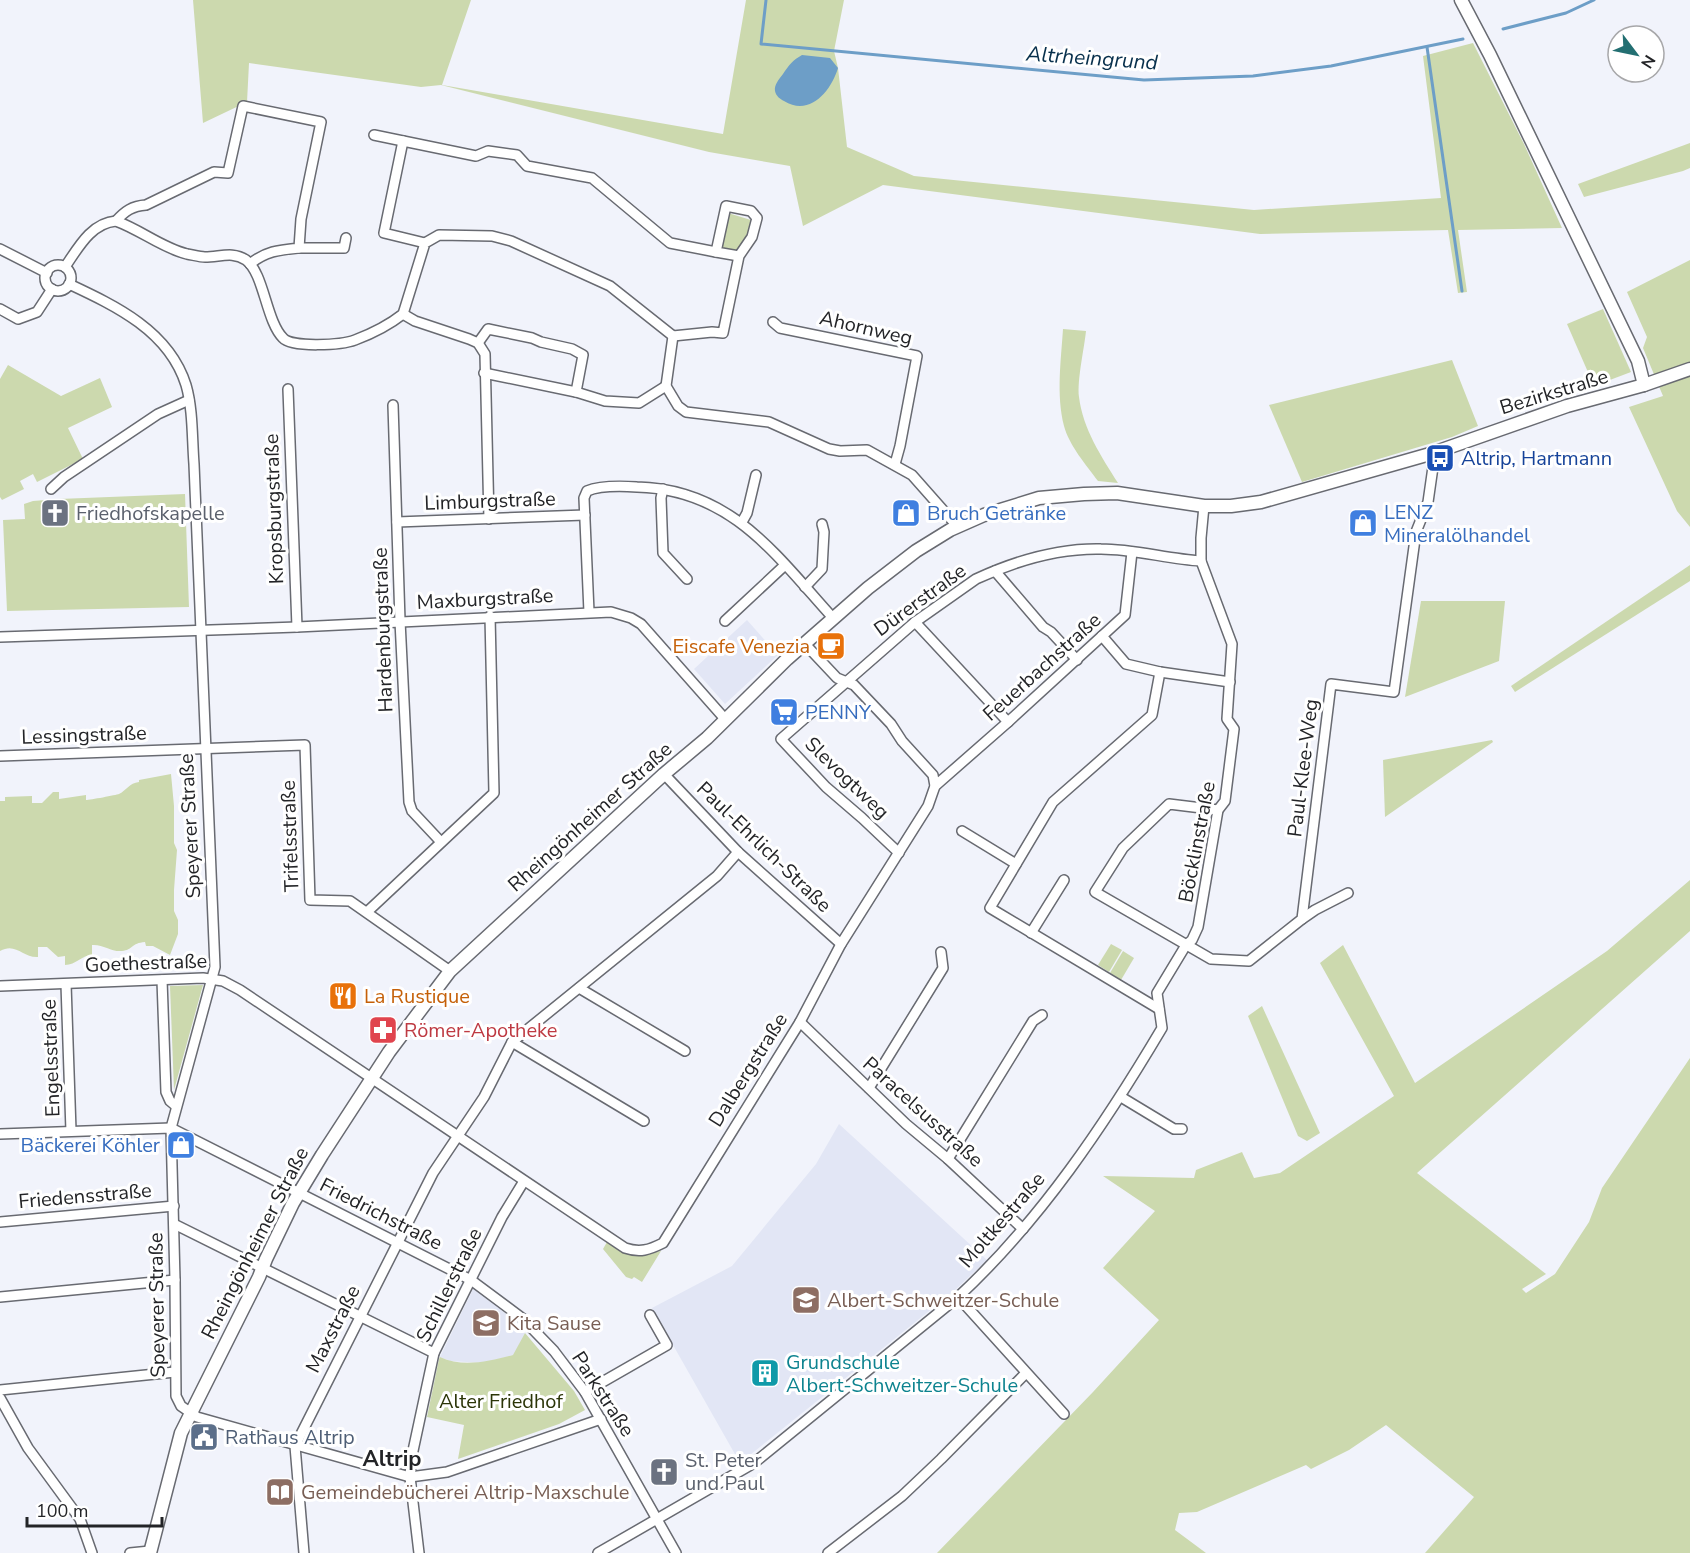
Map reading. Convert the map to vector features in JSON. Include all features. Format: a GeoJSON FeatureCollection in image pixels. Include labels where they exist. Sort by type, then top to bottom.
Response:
{"type":"FeatureCollection","features":[{"type":"Feature","properties":{"kind":"street"},"geometry":{"type":"LineString","coordinates":[[1461,0],[1638,361],[1644,385]]}},
{"type":"Feature","properties":{"kind":"street"},"geometry":{"type":"LineString","coordinates":[[116,221],[125,211],[146,205],[214,172],[228,173],[243,106],[321,122],[302,219],[299,248]]}},
{"type":"Feature","properties":{"kind":"street"},"geometry":{"type":"LineString","coordinates":[[374,135],[476,156],[488,151],[517,155],[527,165],[591,178],[670,243],[739,256]]}},
{"type":"Feature","properties":{"kind":"street"},"geometry":{"type":"LineString","coordinates":[[403,141],[384,233],[425,243]]}},
{"type":"Feature","properties":{"kind":"street"},"geometry":{"type":"LineString","coordinates":[[65,267],[84,240],[96,229],[107,222],[116,221],[184,253],[205,257],[229,254],[238,256],[250,264],[275,324],[283,338],[291,344],[352,341],[395,321],[403,314],[425,243],[439,235],[492,236],[511,241],[610,286],[673,336],[723,333],[739,256],[752,237],[756,218],[751,211],[726,206],[716,252]]}},
{"type":"Feature","properties":{"kind":"street"},"geometry":{"type":"LineString","coordinates":[[250,264],[271,250],[344,248],[346,238]]}},
{"type":"Feature","properties":{"kind":"street"},"geometry":{"type":"LineString","coordinates":[[0,249],[46,273]]}},
{"type":"Feature","properties":{"kind":"street"},"geometry":{"type":"LineString","coordinates":[[46,273],[53,267],[65,267]]}},
{"type":"Feature","properties":{"kind":"street"},"geometry":{"type":"LineString","coordinates":[[46,273],[47,284],[52,289],[64,290],[71,277],[65,267]]}},
{"type":"Feature","properties":{"kind":"street","name":"Speyerer Straße"},"geometry":{"type":"LineString","coordinates":[[69,284],[132,317],[154,336],[173,358],[186,384],[189,400],[194,464],[215,967],[171,1128],[176,1281],[176,1396],[181,1406],[190,1414]]}},
{"type":"Feature","properties":{"kind":"street"},"geometry":{"type":"LineString","coordinates":[[0,309],[18,319],[37,312],[52,289]]}},
{"type":"Feature","properties":{"kind":"street"},"geometry":{"type":"LineString","coordinates":[[403,314],[415,321],[469,339],[478,344],[484,354],[489,519]]}},
{"type":"Feature","properties":{"kind":"street","name":"Ahornweg"},"geometry":{"type":"LineString","coordinates":[[773,322],[780,328],[917,356],[895,464]]}},
{"type":"Feature","properties":{"kind":"street"},"geometry":{"type":"LineString","coordinates":[[478,344],[488,329],[572,349],[583,356],[576,392]]}},
{"type":"Feature","properties":{"kind":"street"},"geometry":{"type":"LineString","coordinates":[[673,336],[666,386],[678,406],[687,412],[770,422],[829,449],[867,450],[912,474],[958,527]]}},
{"type":"Feature","properties":{"kind":"street","name":"Bezirkstraße"},"geometry":{"type":"LineString","coordinates":[[1204,506],[1231,506],[1261,502],[1430,454],[1567,406],[1644,385],[1690,369]]}},
{"type":"Feature","properties":{"kind":"street"},"geometry":{"type":"LineString","coordinates":[[484,373],[576,392],[605,401],[639,403],[666,386]]}},
{"type":"Feature","properties":{"kind":"street","name":"Kropsburgstraße"},"geometry":{"type":"LineString","coordinates":[[288,389],[297,627]]}},
{"type":"Feature","properties":{"kind":"street"},"geometry":{"type":"LineString","coordinates":[[51,489],[64,477],[158,414],[189,400]]}},
{"type":"Feature","properties":{"kind":"street","name":"Hardenburgstraße"},"geometry":{"type":"LineString","coordinates":[[393,405],[409,802],[412,811],[441,842]]}},
{"type":"Feature","properties":{"kind":"street","name":"Paul-Klee-Weg"},"geometry":{"type":"LineString","coordinates":[[1302,920],[1331,684],[1394,692],[1416,532],[1428,502],[1433,467],[1430,454]]}},
{"type":"Feature","properties":{"kind":"street"},"geometry":{"type":"LineString","coordinates":[[742,522],[747,513],[756,475]]}},
{"type":"Feature","properties":{"kind":"street"},"geometry":{"type":"LineString","coordinates":[[589,612],[584,498],[587,491],[591,489],[629,486],[663,489],[696,498],[742,522],[833,618]]}},
{"type":"Feature","properties":{"kind":"street"},"geometry":{"type":"LineString","coordinates":[[663,489],[663,553],[687,579]]}},
{"type":"Feature","properties":{"kind":"street","name":"Rheingönheimer Straße"},"geometry":{"type":"LineString","coordinates":[[150,1552],[175,1452],[190,1414],[293,1203],[371,1078],[450,971],[833,618],[916,551],[958,527],[1012,505],[1039,498],[1118,493],[1204,506]]}},
{"type":"Feature","properties":{"kind":"street","name":"Böcklinstraße"},"geometry":{"type":"LineString","coordinates":[[1121,1097],[1162,1028],[1156,993],[1186,945],[1192,940],[1198,927],[1218,810],[1225,801],[1234,729],[1227,719],[1232,644],[1201,561],[1204,506]]}},
{"type":"Feature","properties":{"kind":"street","name":"Limburgstraße"},"geometry":{"type":"LineString","coordinates":[[397,522],[585,515]]}},
{"type":"Feature","properties":{"kind":"street"},"geometry":{"type":"LineString","coordinates":[[805,587],[822,568],[824,532],[822,524]]}},
{"type":"Feature","properties":{"kind":"street","name":"Dürerstraße"},"geometry":{"type":"LineString","coordinates":[[845,681],[915,622],[976,579],[1051,552],[1101,549],[1201,561]]}},
{"type":"Feature","properties":{"kind":"street","name":"Feuerbachstraße"},"geometry":{"type":"LineString","coordinates":[[935,786],[1008,723],[1125,615],[1132,552]]}},
{"type":"Feature","properties":{"kind":"street"},"geometry":{"type":"LineString","coordinates":[[725,621],[785,565]]}},
{"type":"Feature","properties":{"kind":"street"},"geometry":{"type":"LineString","coordinates":[[995,571],[1043,627],[1051,632],[1077,660]]}},
{"type":"Feature","properties":{"kind":"street","name":"Maxburgstraße"},"geometry":{"type":"LineString","coordinates":[[0,637],[297,627],[611,612],[631,618],[641,624],[725,719]]}},
{"type":"Feature","properties":{"kind":"street"},"geometry":{"type":"LineString","coordinates":[[367,912],[494,793],[490,616]]}},
{"type":"Feature","properties":{"kind":"street"},"geometry":{"type":"LineString","coordinates":[[915,622],[1008,723]]}},
{"type":"Feature","properties":{"kind":"street"},"geometry":{"type":"LineString","coordinates":[[1102,636],[1126,664],[1160,672],[1230,682]]}},
{"type":"Feature","properties":{"kind":"street"},"geometry":{"type":"LineString","coordinates":[[805,644],[837,678],[854,685],[891,724],[902,741],[933,775],[935,786]]}},
{"type":"Feature","properties":{"kind":"street"},"geometry":{"type":"LineString","coordinates":[[1159,1009],[990,908],[1053,802],[1152,714],[1160,672]]}},
{"type":"Feature","properties":{"kind":"street","name":"Slevogtweg"},"geometry":{"type":"LineString","coordinates":[[845,681],[781,739],[826,787],[899,853]]}},
{"type":"Feature","properties":{"kind":"street","name":"Trifelsstraße"},"geometry":{"type":"LineString","coordinates":[[205,749],[305,745],[310,900],[350,901],[450,971]]}},
{"type":"Feature","properties":{"kind":"street","name":"Lessingstraße"},"geometry":{"type":"LineString","coordinates":[[0,756],[205,749]]}},
{"type":"Feature","properties":{"kind":"street","name":"Paul-Ehrlich-Straße"},"geometry":{"type":"LineString","coordinates":[[664,774],[738,852],[841,944]]}},
{"type":"Feature","properties":{"kind":"street","name":"Dalbergstraße"},"geometry":{"type":"LineString","coordinates":[[371,1078],[625,1248],[636,1251],[648,1250],[663,1243],[800,1022],[841,944],[928,806],[935,786]]}},
{"type":"Feature","properties":{"kind":"street"},"geometry":{"type":"LineString","coordinates":[[1218,810],[1169,804],[1123,848],[1095,892],[1211,959],[1249,961],[1315,910],[1348,894]]}},
{"type":"Feature","properties":{"kind":"street"},"geometry":{"type":"LineString","coordinates":[[962,831],[1016,864]]}},
{"type":"Feature","properties":{"kind":"street"},"geometry":{"type":"LineString","coordinates":[[644,1121],[512,1042],[717,876],[738,852]]}},
{"type":"Feature","properties":{"kind":"street"},"geometry":{"type":"LineString","coordinates":[[1031,933],[1064,880]]}},
{"type":"Feature","properties":{"kind":"street"},"geometry":{"type":"LineString","coordinates":[[869,1088],[943,968],[941,952]]}},
{"type":"Feature","properties":{"kind":"street","name":"Goethestraße"},"geometry":{"type":"LineString","coordinates":[[0,986],[213,978],[240,990],[371,1078]]}},
{"type":"Feature","properties":{"kind":"street"},"geometry":{"type":"LineString","coordinates":[[162,980],[166,1092],[170,1101],[176,1106]]}},
{"type":"Feature","properties":{"kind":"street","name":"Engelsstraße"},"geometry":{"type":"LineString","coordinates":[[66,984],[71,1131]]}},
{"type":"Feature","properties":{"kind":"street"},"geometry":{"type":"LineString","coordinates":[[579,988],[685,1051]]}},
{"type":"Feature","properties":{"kind":"street"},"geometry":{"type":"LineString","coordinates":[[948,1159],[1033,1022],[1042,1015]]}},
{"type":"Feature","properties":{"kind":"street","name":"Paracelsusstraße"},"geometry":{"type":"LineString","coordinates":[[800,1022],[906,1124],[948,1159],[1023,1229]]}},
{"type":"Feature","properties":{"kind":"street","name":"Maxstraße"},"geometry":{"type":"LineString","coordinates":[[295,1446],[433,1173],[484,1097],[512,1042]]}},
{"type":"Feature","properties":{"kind":"street"},"geometry":{"type":"LineString","coordinates":[[1121,1097],[1174,1129],[1182,1129]]}},
{"type":"Feature","properties":{"kind":"street","name":"Moltkestraße"},"geometry":{"type":"LineString","coordinates":[[598,1553],[754,1463],[958,1297],[984,1273],[1023,1229],[1121,1097]]}},
{"type":"Feature","properties":{"kind":"street","name":"Friedrichstraße"},"geometry":{"type":"LineString","coordinates":[[0,1134],[171,1128],[471,1280]]}},
{"type":"Feature","properties":{"kind":"street","name":"Schillerstraße"},"geometry":{"type":"LineString","coordinates":[[418,1553],[410,1477],[411,1460],[434,1353],[502,1217],[524,1182]]}},
{"type":"Feature","properties":{"kind":"street","name":"Friedensstraße"},"geometry":{"type":"LineString","coordinates":[[0,1222],[174,1206]]}},
{"type":"Feature","properties":{"kind":"street"},"geometry":{"type":"LineString","coordinates":[[174,1224],[434,1353]]}},
{"type":"Feature","properties":{"kind":"street","name":"Parkstraße"},"geometry":{"type":"LineString","coordinates":[[471,1280],[522,1318],[554,1351],[585,1392],[676,1553]]}},
{"type":"Feature","properties":{"kind":"street"},"geometry":{"type":"LineString","coordinates":[[0,1297],[176,1281]]}},
{"type":"Feature","properties":{"kind":"street"},"geometry":{"type":"LineString","coordinates":[[958,1297],[1064,1414]]}},
{"type":"Feature","properties":{"kind":"street"},"geometry":{"type":"LineString","coordinates":[[585,1392],[667,1345],[650,1315]]}},
{"type":"Feature","properties":{"kind":"street"},"geometry":{"type":"LineString","coordinates":[[0,1390],[176,1372]]}},
{"type":"Feature","properties":{"kind":"street"},"geometry":{"type":"LineString","coordinates":[[828,1553],[902,1496],[1026,1373]]}},
{"type":"Feature","properties":{"kind":"street"},"geometry":{"type":"LineString","coordinates":[[0,1398],[28,1448],[80,1519],[92,1553]]}},
{"type":"Feature","properties":{"kind":"street"},"geometry":{"type":"LineString","coordinates":[[190,1414],[197,1418],[410,1477],[447,1472],[601,1419]]}},
{"type":"Feature","properties":{"kind":"street"},"geometry":{"type":"LineString","coordinates":[[295,1446],[304,1553]]}},
{"type":"Feature","properties":{"kind":"street"},"geometry":{"type":"LineString","coordinates":[[130,1553],[150,1552]]}},
{"type":"Feature","properties":{"kind":"shaded area"},"geometry":{"type":"Polygon","coordinates":[[[747,620],[778,655],[725,704],[694,669],[747,620]]]}},
{"type":"Feature","properties":{"kind":"shaded area","name":"Albert-Schweitzer-Schule"},"geometry":{"type":"Polygon","coordinates":[[[839,1124],[987,1260],[954,1291],[740,1463],[652,1308],[732,1266],[816,1164],[839,1124]]]}},
{"type":"Feature","properties":{"kind":"shaded area","name":"Kita Sause"},"geometry":{"type":"Polygon","coordinates":[[[475,1288],[525,1333],[514,1355],[483,1363],[450,1361],[440,1357],[475,1288]]]}},
{"type":"Feature","properties":{"kind":"green space"},"geometry":{"type":"Polygon","coordinates":[[[193,0],[471,0],[442,85],[723,134],[746,0],[844,0],[834,51],[847,147],[914,176],[1254,210],[1441,198],[1423,56],[1473,43],[1524,144],[1562,228],[1458,230],[1467,292],[1458,293],[1448,230],[1260,234],[883,185],[803,226],[790,166],[709,152],[441,85],[421,87],[249,63],[247,102],[203,123],[193,0]]]}},
{"type":"Feature","properties":{"kind":"green space"},"geometry":{"type":"Polygon","coordinates":[[[1690,143],[1690,168],[1683,171],[1584,197],[1578,184],[1690,143]]]}},
{"type":"Feature","properties":{"kind":"green space"},"geometry":{"type":"Polygon","coordinates":[[[728,213],[751,220],[747,242],[737,255],[718,251],[728,213]]]}},
{"type":"Feature","properties":{"kind":"green space"},"geometry":{"type":"Polygon","coordinates":[[[1690,260],[1690,527],[1677,511],[1629,407],[1663,396],[1643,348],[1647,337],[1627,292],[1690,260]]]}},
{"type":"Feature","properties":{"kind":"green space"},"geometry":{"type":"Polygon","coordinates":[[[1603,309],[1631,372],[1594,386],[1567,324],[1603,309]]]}},
{"type":"Feature","properties":{"kind":"green space"},"geometry":{"type":"Polygon","coordinates":[[[1063,329],[1086,331],[1079,382],[1081,409],[1094,442],[1118,483],[1098,481],[1078,455],[1066,433],[1060,390],[1063,329]]]}},
{"type":"Feature","properties":{"kind":"green space"},"geometry":{"type":"Polygon","coordinates":[[[1452,360],[1478,426],[1452,437],[1302,482],[1269,405],[1452,360]]]}},
{"type":"Feature","properties":{"kind":"green space"},"geometry":{"type":"Polygon","coordinates":[[[8,365],[61,396],[100,378],[112,407],[68,428],[83,459],[37,482],[33,474],[20,481],[24,489],[2,500],[0,497],[0,379],[8,365]]]}},
{"type":"Feature","properties":{"kind":"green space"},"geometry":{"type":"Polygon","coordinates":[[[185,494],[189,607],[7,611],[3,520],[25,519],[24,504],[59,499],[185,494]]]}},
{"type":"Feature","properties":{"kind":"green space"},"geometry":{"type":"Polygon","coordinates":[[[1690,565],[1690,581],[1515,692],[1511,686],[1690,565]]]}},
{"type":"Feature","properties":{"kind":"green space"},"geometry":{"type":"Polygon","coordinates":[[[1421,601],[1505,601],[1499,661],[1405,697],[1421,601]]]}},
{"type":"Feature","properties":{"kind":"green space"},"geometry":{"type":"Polygon","coordinates":[[[1492,740],[1493,742],[1385,817],[1383,760],[1492,740]]]}},
{"type":"Feature","properties":{"kind":"green space"},"geometry":{"type":"Polygon","coordinates":[[[171,774],[174,843],[177,850],[174,911],[178,920],[178,934],[170,955],[153,946],[146,946],[145,942],[122,951],[92,945],[92,955],[65,965],[65,956],[58,957],[47,947],[38,947],[38,957],[11,948],[0,951],[0,801],[5,801],[5,797],[32,796],[32,803],[42,803],[53,792],[59,792],[59,799],[86,795],[86,800],[119,794],[139,780],[171,774]]]}},
{"type":"Feature","properties":{"kind":"green space"},"geometry":{"type":"Polygon","coordinates":[[[1690,880],[1690,931],[1417,1173],[1546,1274],[1522,1289],[1526,1293],[1555,1274],[1589,1222],[1602,1188],[1690,1058],[1690,1553],[1425,1553],[1474,1497],[1386,1425],[1349,1450],[1311,1469],[1306,1465],[1197,1512],[1179,1513],[1175,1530],[1206,1553],[937,1553],[1093,1392],[1159,1320],[1103,1268],[1155,1211],[1103,1176],[1194,1178],[1196,1170],[1242,1152],[1254,1178],[1280,1173],[1394,1096],[1320,963],[1343,945],[1415,1083],[1607,951],[1690,880]]]}},
{"type":"Feature","properties":{"kind":"green space"},"geometry":{"type":"Polygon","coordinates":[[[1111,944],[1122,950],[1109,972],[1098,965],[1111,944]]]}},
{"type":"Feature","properties":{"kind":"green space"},"geometry":{"type":"Polygon","coordinates":[[[1123,951],[1134,958],[1121,980],[1110,973],[1123,951]]]}},
{"type":"Feature","properties":{"kind":"green space"},"geometry":{"type":"Polygon","coordinates":[[[203,985],[174,1090],[170,986],[203,985]]]}},
{"type":"Feature","properties":{"kind":"green space"},"geometry":{"type":"Polygon","coordinates":[[[1262,1006],[1320,1133],[1307,1141],[1298,1136],[1248,1016],[1262,1006]]]}},
{"type":"Feature","properties":{"kind":"green space"},"geometry":{"type":"Polygon","coordinates":[[[607,1242],[636,1256],[661,1251],[642,1282],[634,1277],[632,1279],[626,1277],[603,1249],[607,1242]]]}},
{"type":"Feature","properties":{"kind":"green space","name":"Alter Friedhof"},"geometry":{"type":"Polygon","coordinates":[[[525,1333],[574,1391],[585,1410],[559,1424],[458,1459],[464,1425],[427,1417],[440,1357],[467,1363],[513,1355],[525,1333]]]}},
{"type":"Feature","properties":{"kind":"water"},"geometry":{"type":"Polygon","coordinates":[[[802,55],[830,58],[838,68],[825,93],[811,104],[802,106],[793,105],[778,97],[775,87],[789,65],[802,55]]]}},
{"type":"Feature","properties":{"kind":"waterway","name":"Altrheingrund"},"geometry":{"type":"LineString","coordinates":[[766,0],[761,44],[1144,80],[1253,76],[1331,66],[1463,39]]}},
{"type":"Feature","properties":{"kind":"waterway","name":"Altrheingrund"},"geometry":{"type":"LineString","coordinates":[[1503,29],[1566,13],[1594,0]]}},
{"type":"Feature","properties":{"kind":"waterway"},"geometry":{"type":"LineString","coordinates":[[1427,47],[1462,291]]}},
{"type":"Feature","properties":{"kind":"place","name":"Altrip, Hartmann"},"geometry":{"type":"Point","coordinates":[1440,458]}},
{"type":"Feature","properties":{"kind":"place","name":"Friedhofskapelle"},"geometry":{"type":"Point","coordinates":[55,513]}},
{"type":"Feature","properties":{"kind":"place","name":"Bruch Getränke"},"geometry":{"type":"Point","coordinates":[906,513]}},
{"type":"Feature","properties":{"kind":"place","name":"LENZ Mineralölhandel"},"geometry":{"type":"Point","coordinates":[1363,523]}},
{"type":"Feature","properties":{"kind":"place","name":"Eiscafe Venezia"},"geometry":{"type":"Point","coordinates":[831,646]}},
{"type":"Feature","properties":{"kind":"place","name":"PENNY"},"geometry":{"type":"Point","coordinates":[784,712]}},
{"type":"Feature","properties":{"kind":"place","name":"La Rustique"},"geometry":{"type":"Point","coordinates":[343,996]}},
{"type":"Feature","properties":{"kind":"place","name":"Römer-Apotheke"},"geometry":{"type":"Point","coordinates":[383,1030]}},
{"type":"Feature","properties":{"kind":"place","name":"Bäckerei Köhler"},"geometry":{"type":"Point","coordinates":[181,1145]}},
{"type":"Feature","properties":{"kind":"place","name":"Albert-Schweitzer-Schule"},"geometry":{"type":"Point","coordinates":[806,1300]}},
{"type":"Feature","properties":{"kind":"place","name":"Kita Sause"},"geometry":{"type":"Point","coordinates":[486,1323]}},
{"type":"Feature","properties":{"kind":"place","name":"Grundschule Albert-Schweitzer-Schule"},"geometry":{"type":"Point","coordinates":[765,1373]}},
{"type":"Feature","properties":{"kind":"place","name":"Rathaus Altrip"},"geometry":{"type":"Point","coordinates":[204,1437]}},
{"type":"Feature","properties":{"kind":"place","name":"St. Peter und Paul"},"geometry":{"type":"Point","coordinates":[664,1472]}},
{"type":"Feature","properties":{"kind":"place","name":"Gemeindebücherei Altrip-Maxschule"},"geometry":{"type":"Point","coordinates":[280,1492]}},
{"type":"Feature","properties":{"kind":"district","name":"Altrip"},"geometry":{"type":"Point","coordinates":[392,1459]}}]}
